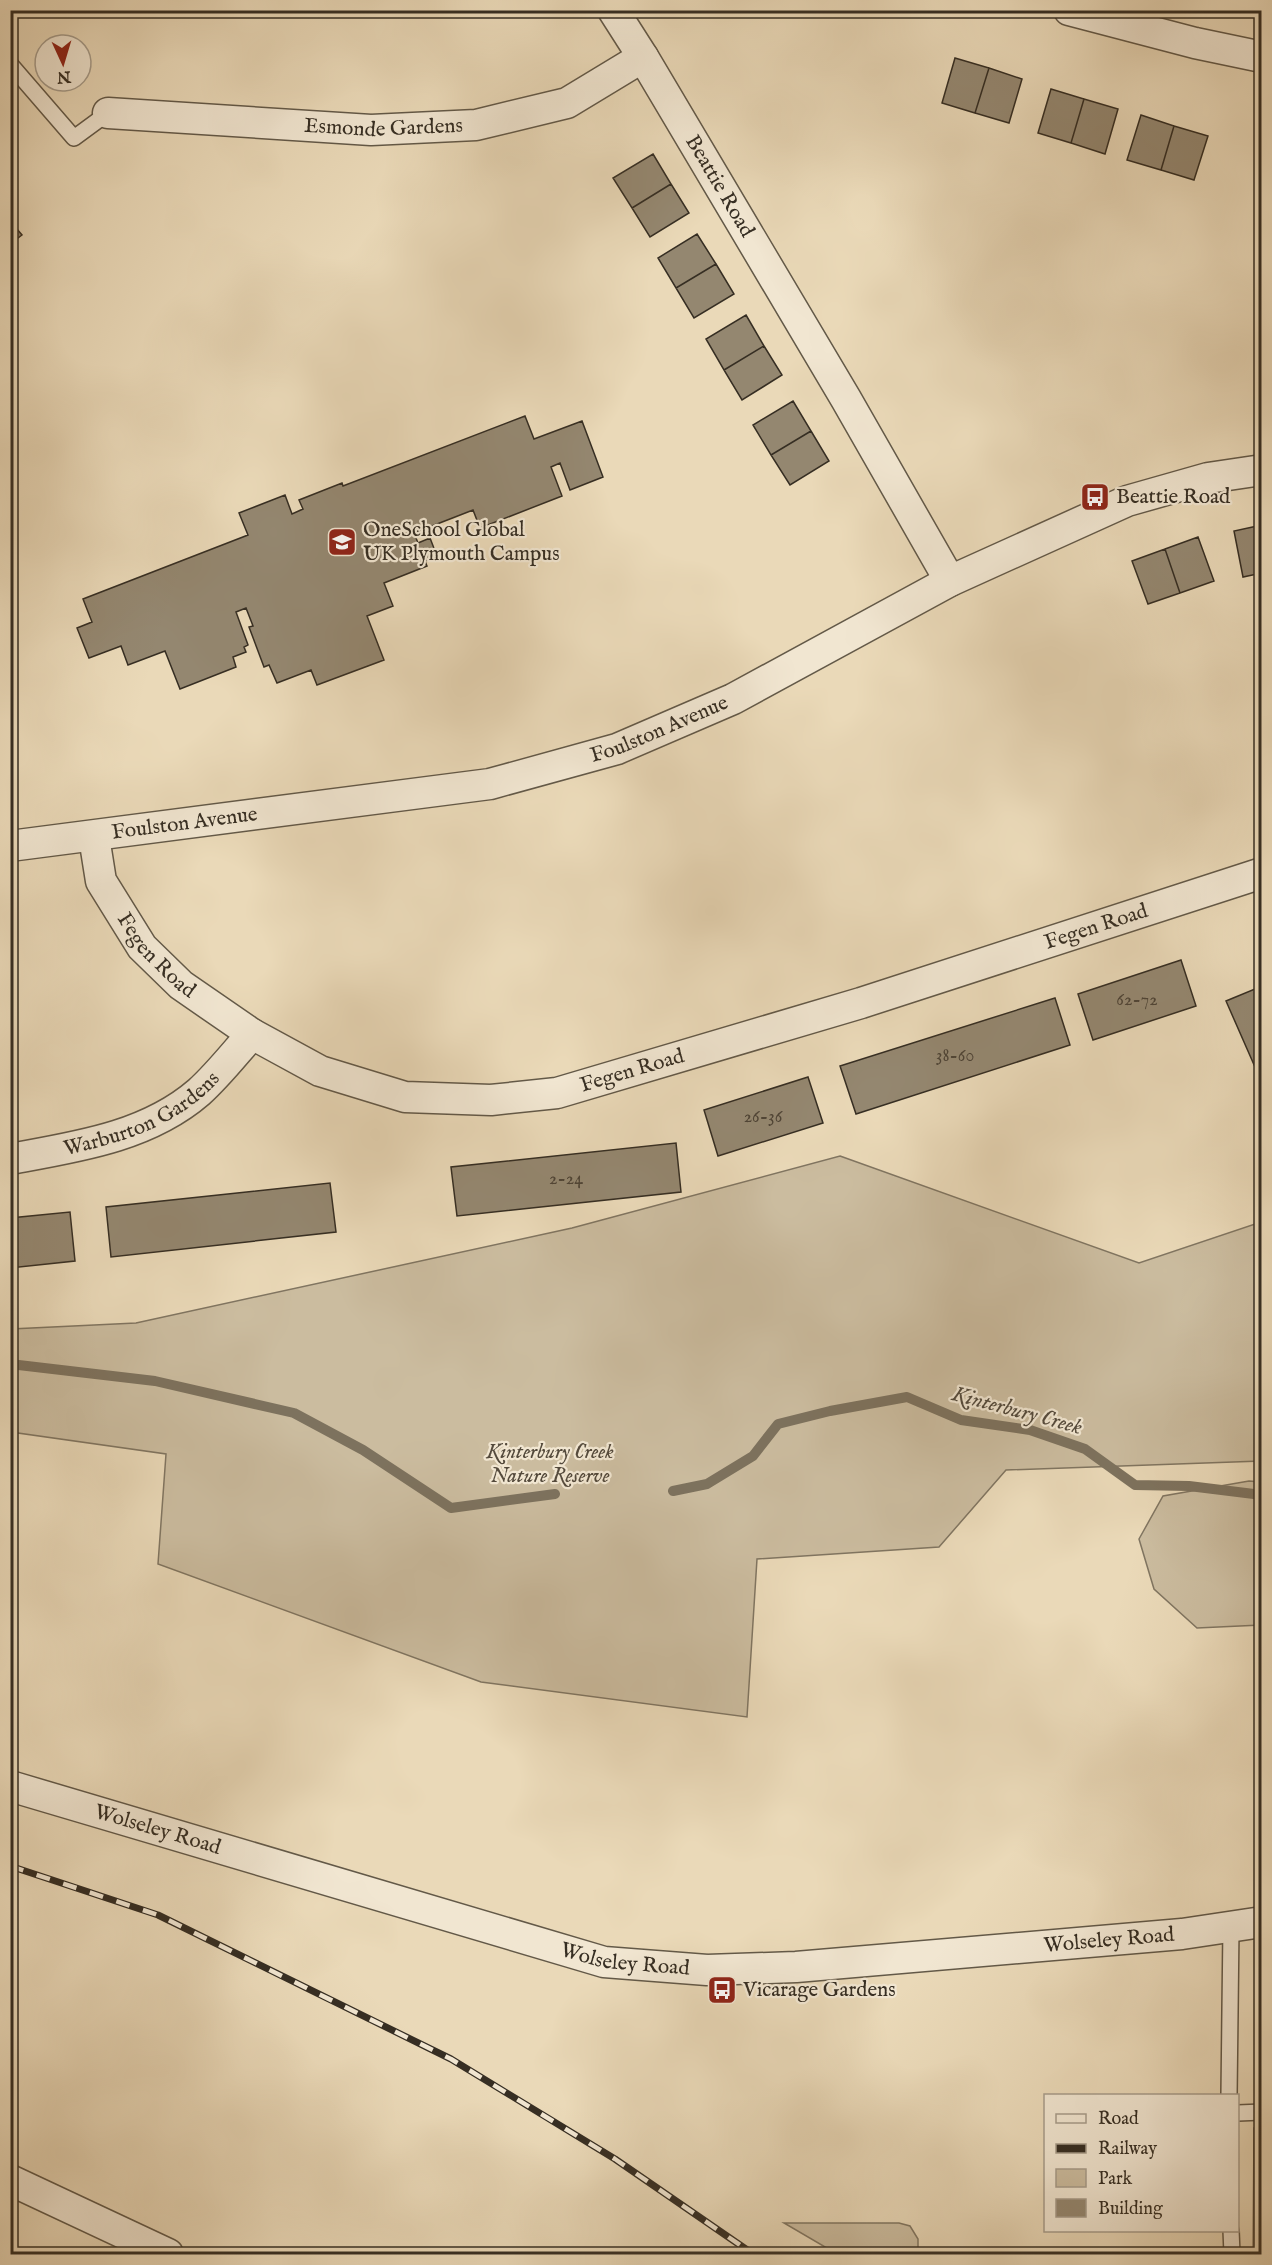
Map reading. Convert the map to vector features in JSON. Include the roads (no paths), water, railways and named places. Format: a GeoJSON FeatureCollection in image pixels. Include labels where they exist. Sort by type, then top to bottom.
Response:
{"type":"FeatureCollection","features":[{"type":"Feature","properties":{"kind":"street","name":"Beattie Road"},"geometry":{"type":"LineString","coordinates":[[613,10],[840,388],[950,581]]}},
{"type":"Feature","properties":{"kind":"street"},"geometry":{"type":"LineString","coordinates":[[1069,10],[1195,43],[1262,57]]}},
{"type":"Feature","properties":{"kind":"street","name":"Esmonde Gardens"},"geometry":{"type":"LineString","coordinates":[[108,113],[371,130],[476,125],[567,103],[643,57]]}},
{"type":"Feature","properties":{"kind":"street","name":"Foulston Avenue"},"geometry":{"type":"LineString","coordinates":[[10,846],[94,837],[490,784],[617,749],[733,699],[950,581],[1127,501],[1208,478],[1262,470]]}},
{"type":"Feature","properties":{"kind":"street","name":"Fegen Road"},"geometry":{"type":"LineString","coordinates":[[94,837],[101,881],[142,947],[181,985],[252,1034],[320,1071],[405,1097],[491,1100],[557,1093],[872,999],[1262,873]]}},
{"type":"Feature","properties":{"kind":"street","name":"Warburton Gardens"},"geometry":{"type":"LineString","coordinates":[[10,1159],[88,1144],[153,1122],[199,1092],[252,1034]]}},
{"type":"Feature","properties":{"kind":"street","name":"Wolseley Road"},"geometry":{"type":"LineString","coordinates":[[10,1786],[603,1962],[707,1970],[796,1967],[1182,1934],[1262,1922]]}},
{"type":"Feature","properties":{"kind":"street"},"geometry":{"type":"LineString","coordinates":[[10,2180],[168,2254]]}},
{"type":"Feature","properties":{"kind":"lane"},"geometry":{"type":"LineString","coordinates":[[10,64],[74,138],[108,113]]}},
{"type":"Feature","properties":{"kind":"lane"},"geometry":{"type":"LineString","coordinates":[[1229,2094],[1232,1927]]}},
{"type":"Feature","properties":{"kind":"lane"},"geometry":{"type":"LineString","coordinates":[[1239,2113],[1262,2112]]}},
{"type":"Feature","properties":{"kind":"lane"},"geometry":{"type":"LineString","coordinates":[[1231,2232],[1232,2254]]}},
{"type":"Feature","properties":{"kind":"waterway"},"geometry":{"type":"LineString","coordinates":[[10,1364],[155,1381],[294,1413],[363,1450],[451,1508],[555,1494]]}},
{"type":"Feature","properties":{"kind":"waterway","name":"Kinterbury Creek"},"geometry":{"type":"LineString","coordinates":[[673,1491],[707,1484],[753,1456],[778,1424],[830,1411],[907,1397],[961,1420],[1030,1430],[1085,1449],[1135,1485],[1189,1486],[1262,1495]]}},
{"type":"Feature","properties":{"kind":"railway"},"geometry":{"type":"LineString","coordinates":[[10,1866],[158,1915],[451,2059],[615,2159],[753,2254]]}},
{"type":"Feature","properties":{"kind":"place","name":"Beattie Road"},"geometry":{"type":"Point","coordinates":[1095,497]}},
{"type":"Feature","properties":{"kind":"place","name":"OneSchool Global UK Plymouth Campus"},"geometry":{"type":"Point","coordinates":[342,542]}},
{"type":"Feature","properties":{"kind":"place","name":"Vicarage Gardens"},"geometry":{"type":"Point","coordinates":[722,1990]}},
{"type":"Feature","properties":{"kind":"park label","name":"Kinterbury Creek Nature Reserve"},"geometry":{"type":"Point","coordinates":[550,1464]}}]}
